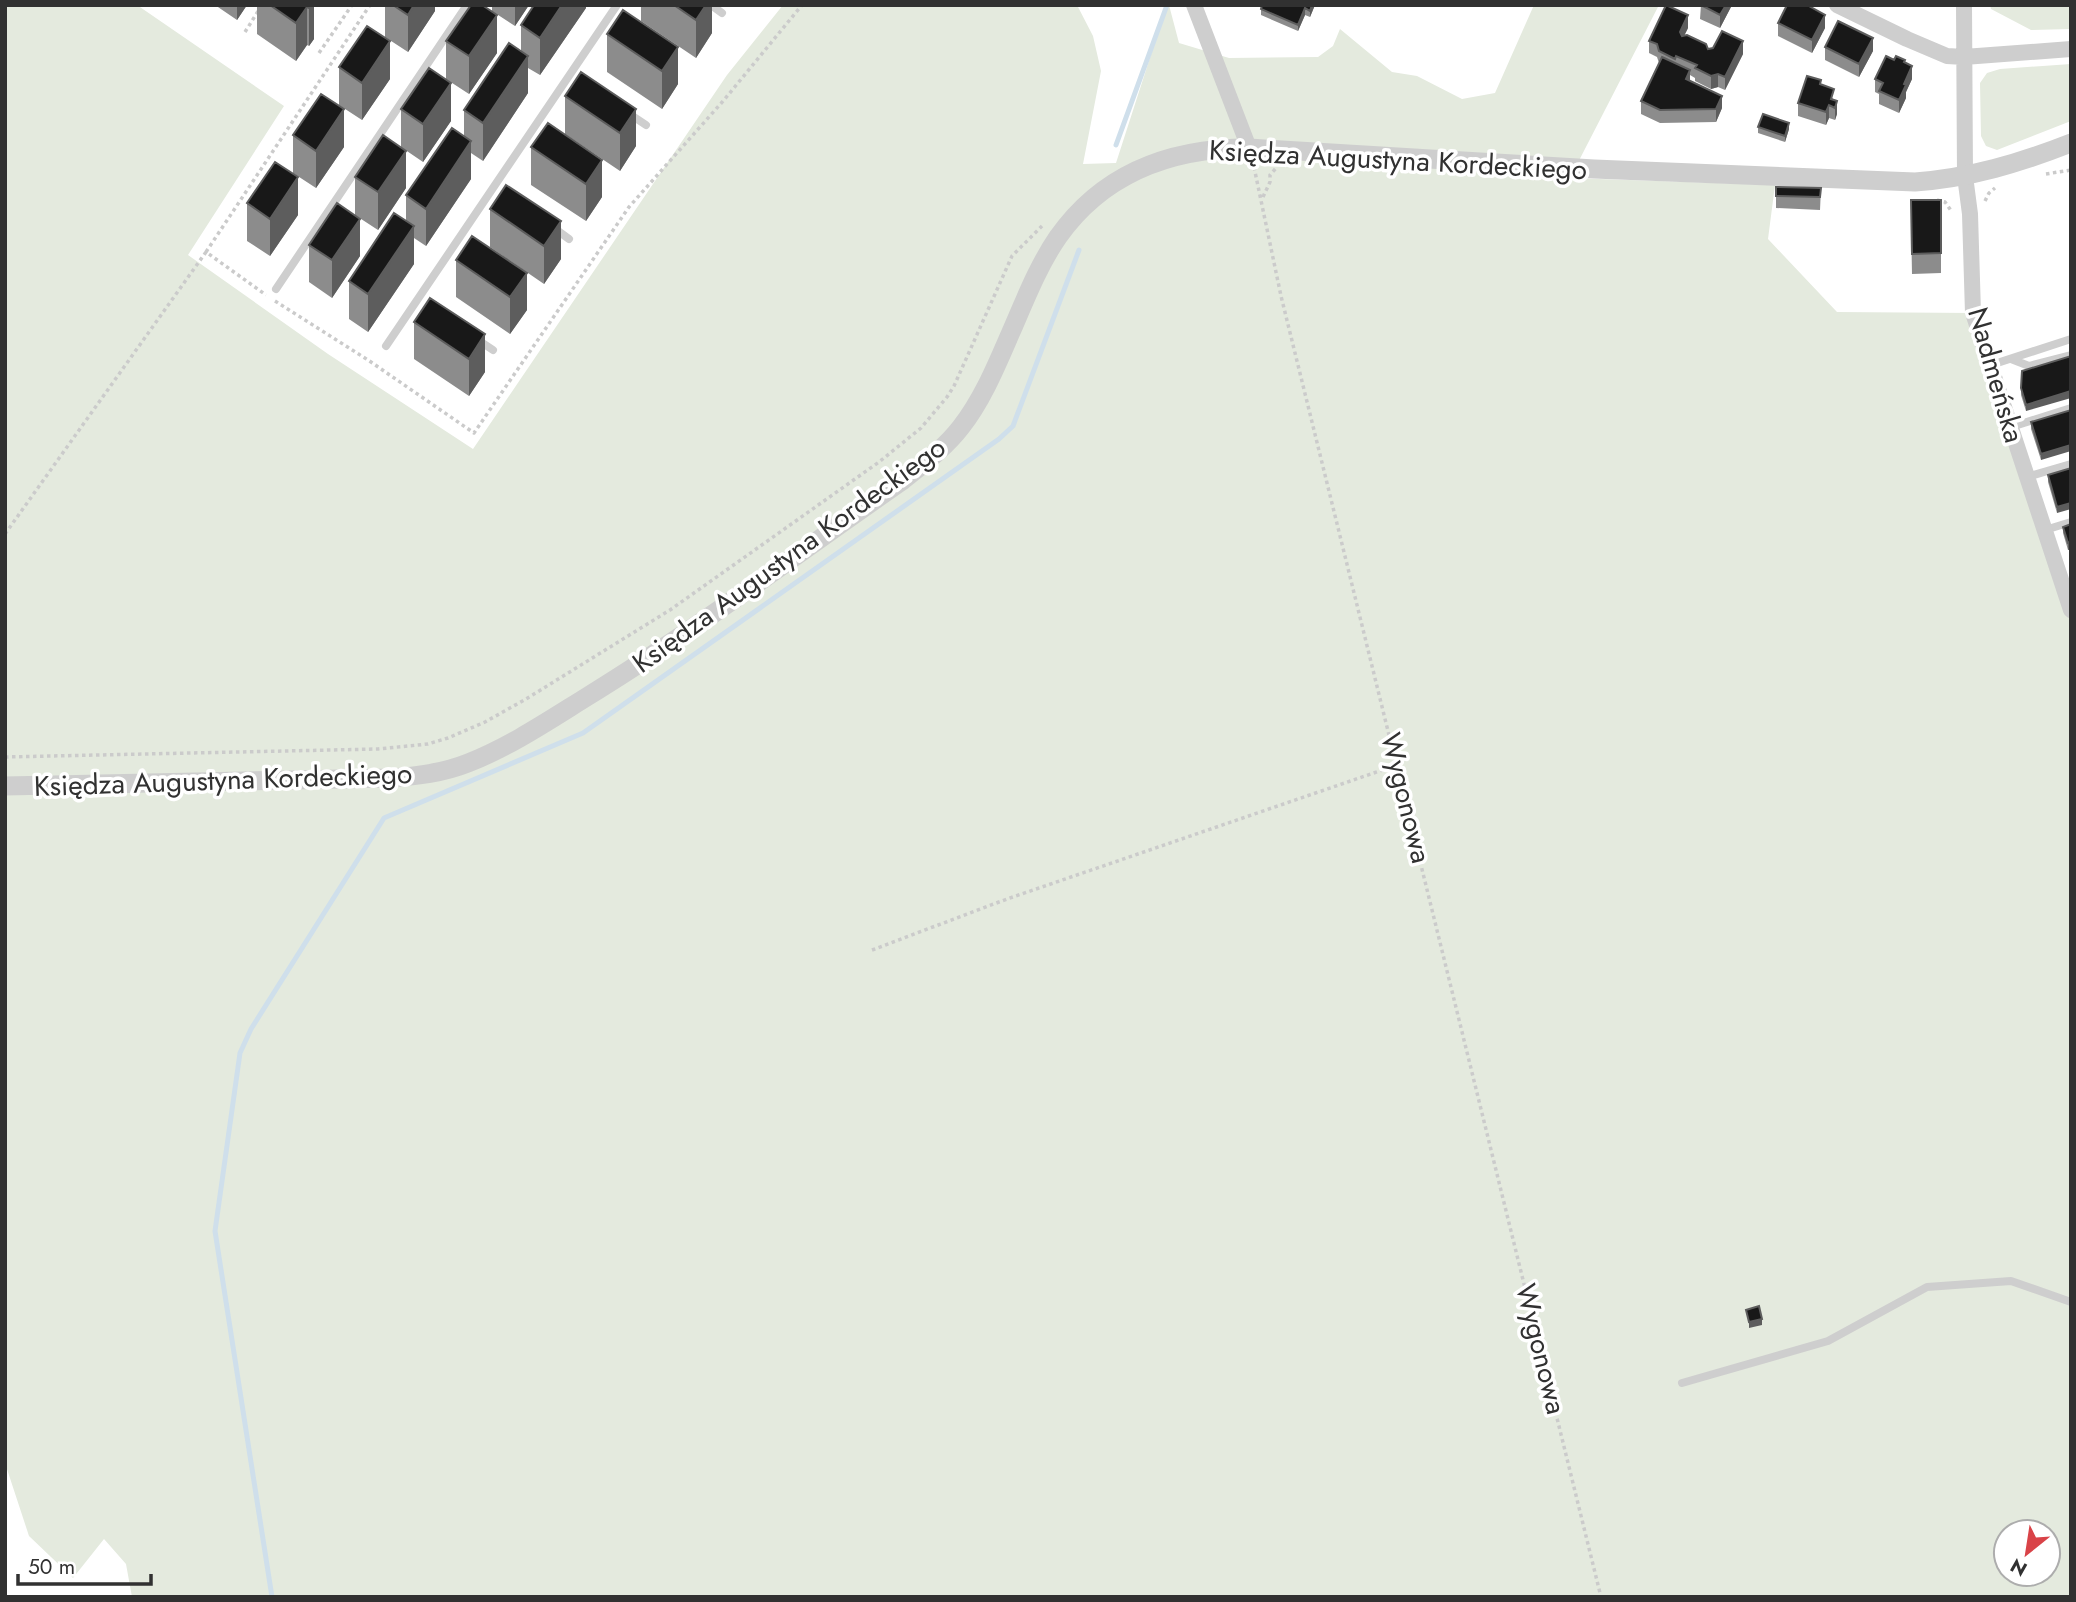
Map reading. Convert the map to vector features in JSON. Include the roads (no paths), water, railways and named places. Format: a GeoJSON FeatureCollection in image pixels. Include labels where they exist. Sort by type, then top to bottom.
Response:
{"type":"FeatureCollection","features":[{"type":"Feature","properties":{"kind":"street"},"geometry":{"type":"LineString","coordinates":[[1194,5],[1249,148]]}},
{"type":"Feature","properties":{"kind":"street"},"geometry":{"type":"LineString","coordinates":[[1838,5],[1947,57],[2071,50]]}},
{"type":"Feature","properties":{"kind":"street","name":"Nadmeńska"},"geometry":{"type":"LineString","coordinates":[[1964,5],[1965,176],[1970,214],[1973,313],[2071,610]]}},
{"type":"Feature","properties":{"kind":"street","name":"Księdza Augustyna Kordeckiego"},"geometry":{"type":"LineString","coordinates":[[5,786],[390,778],[437,773],[488,754],[571,706],[678,638],[934,456],[962,427],[978,401],[1042,264],[1071,221],[1099,194],[1129,174],[1168,158],[1211,149],[1249,148],[1594,169],[1915,182],[1965,176],[2005,167],[2071,143]]}},
{"type":"Feature","properties":{"kind":"lane"},"geometry":{"type":"LineString","coordinates":[[276,289],[467,5]]}},
{"type":"Feature","properties":{"kind":"lane"},"geometry":{"type":"LineString","coordinates":[[387,346],[574,78],[617,5]]}},
{"type":"Feature","properties":{"kind":"lane"},"geometry":{"type":"LineString","coordinates":[[711,5],[722,13]]}},
{"type":"Feature","properties":{"kind":"lane"},"geometry":{"type":"LineString","coordinates":[[623,110],[646,125]]}},
{"type":"Feature","properties":{"kind":"lane"},"geometry":{"type":"LineString","coordinates":[[547,223],[569,239]]}},
{"type":"Feature","properties":{"kind":"lane"},"geometry":{"type":"LineString","coordinates":[[417,300],[426,306]]}},
{"type":"Feature","properties":{"kind":"lane"},"geometry":{"type":"LineString","coordinates":[[471,335],[493,350]]}},
{"type":"Feature","properties":{"kind":"lane"},"geometry":{"type":"LineString","coordinates":[[1991,365],[2071,339]]}},
{"type":"Feature","properties":{"kind":"lane"},"geometry":{"type":"LineString","coordinates":[[2011,359],[2029,366],[2071,355]]}},
{"type":"Feature","properties":{"kind":"lane"},"geometry":{"type":"LineString","coordinates":[[2011,427],[2071,408]]}},
{"type":"Feature","properties":{"kind":"lane"},"geometry":{"type":"LineString","coordinates":[[2027,477],[2071,464]]}},
{"type":"Feature","properties":{"kind":"lane"},"geometry":{"type":"LineString","coordinates":[[2045,530],[2071,522]]}},
{"type":"Feature","properties":{"kind":"lane"},"geometry":{"type":"LineString","coordinates":[[1682,1382],[1828,1341],[1927,1287],[2011,1281],[2071,1302]]}},
{"type":"Feature","properties":{"kind":"waterway"},"geometry":{"type":"LineString","coordinates":[[1116,145],[1167,5]]}},
{"type":"Feature","properties":{"kind":"waterway"},"geometry":{"type":"LineString","coordinates":[[272,1597],[215,1231],[240,1053],[251,1029],[384,818],[583,733],[999,439],[1013,426],[1079,250]]}}]}
